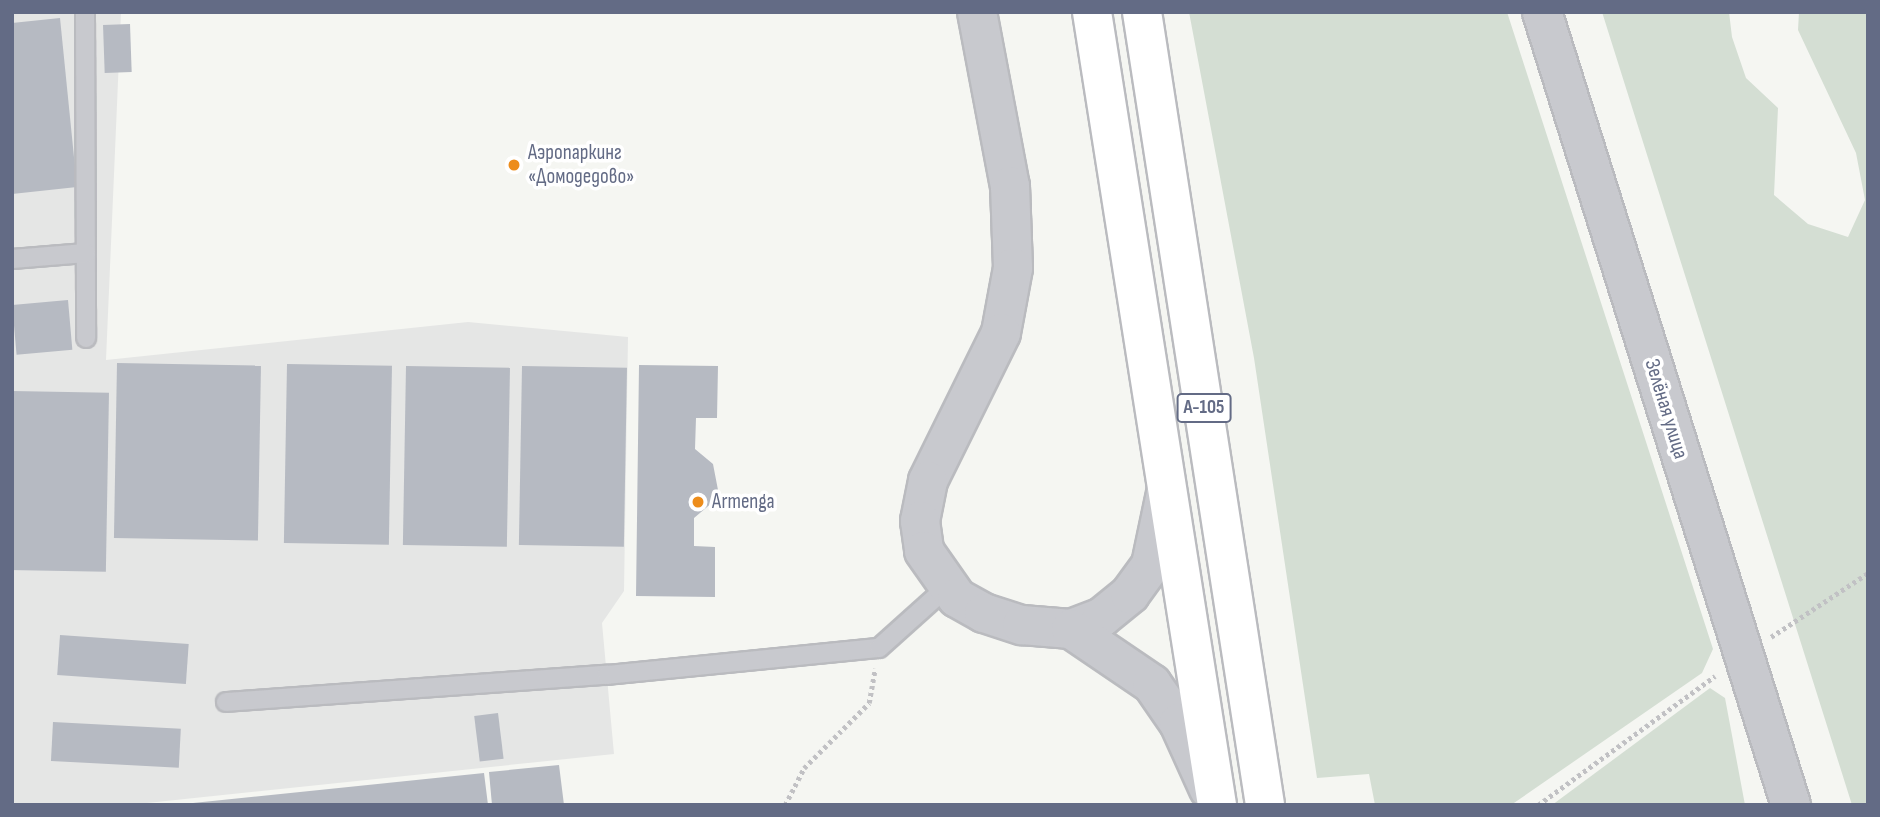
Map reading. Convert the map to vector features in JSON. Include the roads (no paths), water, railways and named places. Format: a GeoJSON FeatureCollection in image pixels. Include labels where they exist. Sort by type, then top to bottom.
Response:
{"type":"FeatureCollection","features":[{"type":"Feature","properties":{"kind":"highway","name":"А-105"},"geometry":{"type":"LineString","coordinates":[[1092,12],[1168,481],[1216,805]]}},
{"type":"Feature","properties":{"kind":"highway","name":"А-105"},"geometry":{"type":"LineString","coordinates":[[1142,12],[1265,805]]}},
{"type":"Feature","properties":{"kind":"street"},"geometry":{"type":"LineString","coordinates":[[978,12],[1010,186],[1013,268],[1001,333],[928,481],[920,521],[923,551],[947,586],[984,613],[1022,625],[1071,629],[1102,617],[1130,594],[1151,565],[1168,481]]}},
{"type":"Feature","properties":{"kind":"street","name":"Зелёная улица"},"geometry":{"type":"LineString","coordinates":[[1542,12],[1742,656],[1791,805]]}},
{"type":"Feature","properties":{"kind":"street"},"geometry":{"type":"LineString","coordinates":[[1071,629],[1152,684],[1179,723],[1216,805]]}},
{"type":"Feature","properties":{"kind":"lane"},"geometry":{"type":"LineString","coordinates":[[85,12],[86,338]]}},
{"type":"Feature","properties":{"kind":"lane"},"geometry":{"type":"LineString","coordinates":[[12,259],[86,253]]}},
{"type":"Feature","properties":{"kind":"lane"},"geometry":{"type":"LineString","coordinates":[[226,702],[607,675],[879,648],[947,586]]}},
{"type":"Feature","properties":{"kind":"place","name":"Аэропаркинг «Домодедово»"},"geometry":{"type":"Point","coordinates":[514,165]}},
{"type":"Feature","properties":{"kind":"place","name":"Armenga"},"geometry":{"type":"Point","coordinates":[698,502]}}]}
